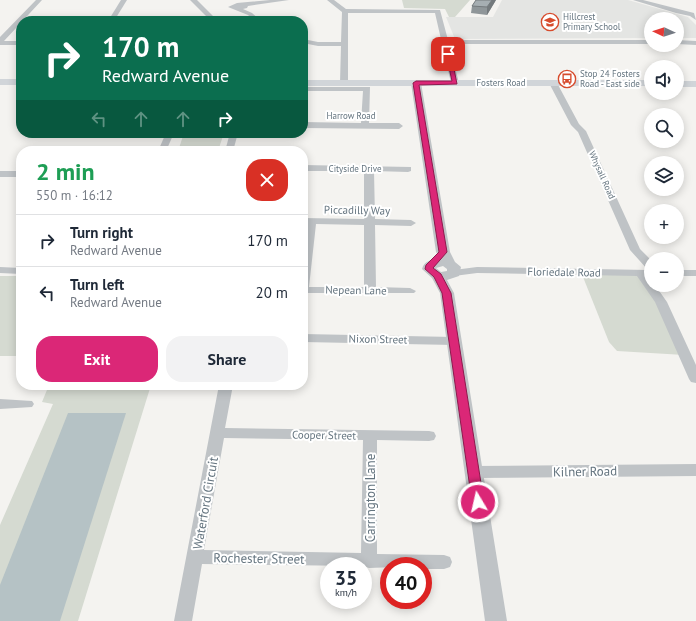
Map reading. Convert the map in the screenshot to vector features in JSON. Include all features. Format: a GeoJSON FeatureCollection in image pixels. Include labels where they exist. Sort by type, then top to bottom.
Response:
{"type":"FeatureCollection","features":[{"type":"Feature","properties":{"kind":"main road"},"geometry":{"type":"LineString","coordinates":[[0,82],[16,82]]}},
{"type":"Feature","properties":{"kind":"main road","name":"Fosters Road"},"geometry":{"type":"LineString","coordinates":[[308,83],[644,84]]}},
{"type":"Feature","properties":{"kind":"main road"},"geometry":{"type":"LineString","coordinates":[[684,84],[695,84]]}},
{"type":"Feature","properties":{"kind":"street"},"geometry":{"type":"LineString","coordinates":[[24,16],[39,0]]}},
{"type":"Feature","properties":{"kind":"street"},"geometry":{"type":"LineString","coordinates":[[114,16],[124,0]]}},
{"type":"Feature","properties":{"kind":"street"},"geometry":{"type":"LineString","coordinates":[[193,0],[210,16]]}},
{"type":"Feature","properties":{"kind":"street"},"geometry":{"type":"LineString","coordinates":[[239,6],[286,0]]}},
{"type":"Feature","properties":{"kind":"street"},"geometry":{"type":"LineString","coordinates":[[330,0],[345,11],[438,10],[455,83]]}},
{"type":"Feature","properties":{"kind":"street"},"geometry":{"type":"LineString","coordinates":[[636,0],[678,12],[695,15]]}},
{"type":"Feature","properties":{"kind":"street"},"geometry":{"type":"LineString","coordinates":[[239,6],[252,16]]}},
{"type":"Feature","properties":{"kind":"street"},"geometry":{"type":"LineString","coordinates":[[344,83],[345,11]]}},
{"type":"Feature","properties":{"kind":"street"},"geometry":{"type":"LineString","coordinates":[[0,42],[16,25]]}},
{"type":"Feature","properties":{"kind":"street"},"geometry":{"type":"LineString","coordinates":[[0,42],[16,43]]}},
{"type":"Feature","properties":{"kind":"street"},"geometry":{"type":"LineString","coordinates":[[308,42],[318,44],[345,44]]}},
{"type":"Feature","properties":{"kind":"street"},"geometry":{"type":"LineString","coordinates":[[446,42],[644,42]]}},
{"type":"Feature","properties":{"kind":"street"},"geometry":{"type":"LineString","coordinates":[[684,42],[696,42]]}},
{"type":"Feature","properties":{"kind":"street"},"geometry":{"type":"LineString","coordinates":[[416,83],[446,267],[446,293],[496,621]]}},
{"type":"Feature","properties":{"kind":"street","name":"Whysall Road"},"geometry":{"type":"LineString","coordinates":[[553,83],[575,126],[582,131],[635,250],[644,265]]}},
{"type":"Feature","properties":{"kind":"street"},"geometry":{"type":"LineString","coordinates":[[308,89],[367,89],[365,126]]}},
{"type":"Feature","properties":{"kind":"street","name":"Harrow Road"},"geometry":{"type":"LineString","coordinates":[[308,125],[399,126]]}},
{"type":"Feature","properties":{"kind":"street","name":"Cityside Drive"},"geometry":{"type":"LineString","coordinates":[[308,168],[408,169]]}},
{"type":"Feature","properties":{"kind":"street"},"geometry":{"type":"LineString","coordinates":[[369,169],[370,291]]}},
{"type":"Feature","properties":{"kind":"street"},"geometry":{"type":"LineString","coordinates":[[0,174],[16,174]]}},
{"type":"Feature","properties":{"kind":"street","name":"Piccadilly Way"},"geometry":{"type":"LineString","coordinates":[[308,221],[411,222]]}},
{"type":"Feature","properties":{"kind":"street","name":"Floriedale Road"},"geometry":{"type":"LineString","coordinates":[[446,267],[477,270],[644,270]]}},
{"type":"Feature","properties":{"kind":"street"},"geometry":{"type":"LineString","coordinates":[[0,270],[16,271]]}},
{"type":"Feature","properties":{"kind":"street"},"geometry":{"type":"LineString","coordinates":[[684,272],[696,272]]}},
{"type":"Feature","properties":{"kind":"street","name":"Nepean Lane"},"geometry":{"type":"LineString","coordinates":[[308,289],[410,291]]}},
{"type":"Feature","properties":{"kind":"street","name":"Whysall Road"},"geometry":{"type":"LineString","coordinates":[[657,292],[696,379]]}},
{"type":"Feature","properties":{"kind":"street","name":"Nixon Street"},"geometry":{"type":"LineString","coordinates":[[308,338],[454,341]]}},
{"type":"Feature","properties":{"kind":"street","name":"Waterford Circuit"},"geometry":{"type":"LineString","coordinates":[[183,621],[225,390]]}},
{"type":"Feature","properties":{"kind":"street"},"geometry":{"type":"LineString","coordinates":[[0,404],[27,404]]}},
{"type":"Feature","properties":{"kind":"street","name":"Cooper Street"},"geometry":{"type":"LineString","coordinates":[[218,433],[429,436]]}},
{"type":"Feature","properties":{"kind":"street","name":"Carrington Lane"},"geometry":{"type":"LineString","coordinates":[[369,557],[370,435]]}},
{"type":"Feature","properties":{"kind":"street","name":"Kilner Road"},"geometry":{"type":"LineString","coordinates":[[474,472],[696,470]]}},
{"type":"Feature","properties":{"kind":"street","name":"Rochester Street"},"geometry":{"type":"LineString","coordinates":[[195,557],[320,560]]}},
{"type":"Feature","properties":{"kind":"street","name":"Rochester Street"},"geometry":{"type":"LineString","coordinates":[[372,561],[444,562]]}},
{"type":"Feature","properties":{"kind":"shaded area"},"geometry":{"type":"Polygon","coordinates":[[[402,0],[470,0],[455,17],[449,17],[445,9],[404,8],[402,0]]]}},
{"type":"Feature","properties":{"kind":"shaded area","name":"Hillcrest Primary School"},"geometry":{"type":"Polygon","coordinates":[[[502,0],[628,0],[670,12],[644,12],[644,38],[455,39],[446,17],[493,17],[502,0]]]}},
{"type":"Feature","properties":{"kind":"shaded area","name":"Hillcrest Primary School"},"geometry":{"type":"Polygon","coordinates":[[[684,16],[688,17],[696,25],[696,38],[684,38],[684,16]]]}},
{"type":"Feature","properties":{"kind":"shaded area"},"geometry":{"type":"Polygon","coordinates":[[[182,138],[222,138],[220,146],[180,146],[182,138]]]}},
{"type":"Feature","properties":{"kind":"shaded area"},"geometry":{"type":"Polygon","coordinates":[[[581,272],[640,272],[644,280],[644,292],[651,292],[684,355],[617,351],[609,342],[581,272]]]}},
{"type":"Feature","properties":{"kind":"shaded area"},"geometry":{"type":"Polygon","coordinates":[[[0,276],[16,276],[16,356],[0,356],[0,276]]]}},
{"type":"Feature","properties":{"kind":"shaded area"},"geometry":{"type":"Polygon","coordinates":[[[47,390],[149,390],[78,621],[0,621],[0,525],[53,404],[42,402],[47,390]]]}},
{"type":"Feature","properties":{"kind":"shaded area"},"geometry":{"type":"Polygon","coordinates":[[[68,413],[126,413],[60,621],[0,621],[0,585],[68,413]]]}},
{"type":"Feature","properties":{"kind":"building"},"geometry":{"type":"Polygon","coordinates":[[[476,0],[492,0],[487,7],[472,6],[476,0]]]}},
{"type":"Feature","properties":{"kind":"place","name":"Hillcrest Primary School"},"geometry":{"type":"Point","coordinates":[550,22]}},
{"type":"Feature","properties":{"kind":"place","name":"Stop 24 Fosters Road - East side"},"geometry":{"type":"Point","coordinates":[567,79]}},
{"type":"Feature","properties":{"kind":"route"},"geometry":{"type":"LineString","coordinates":[[448,54],[455,83],[416,83],[443,252],[434,263],[431,264],[429,269],[438,276],[446,293],[478,502]]}}]}
